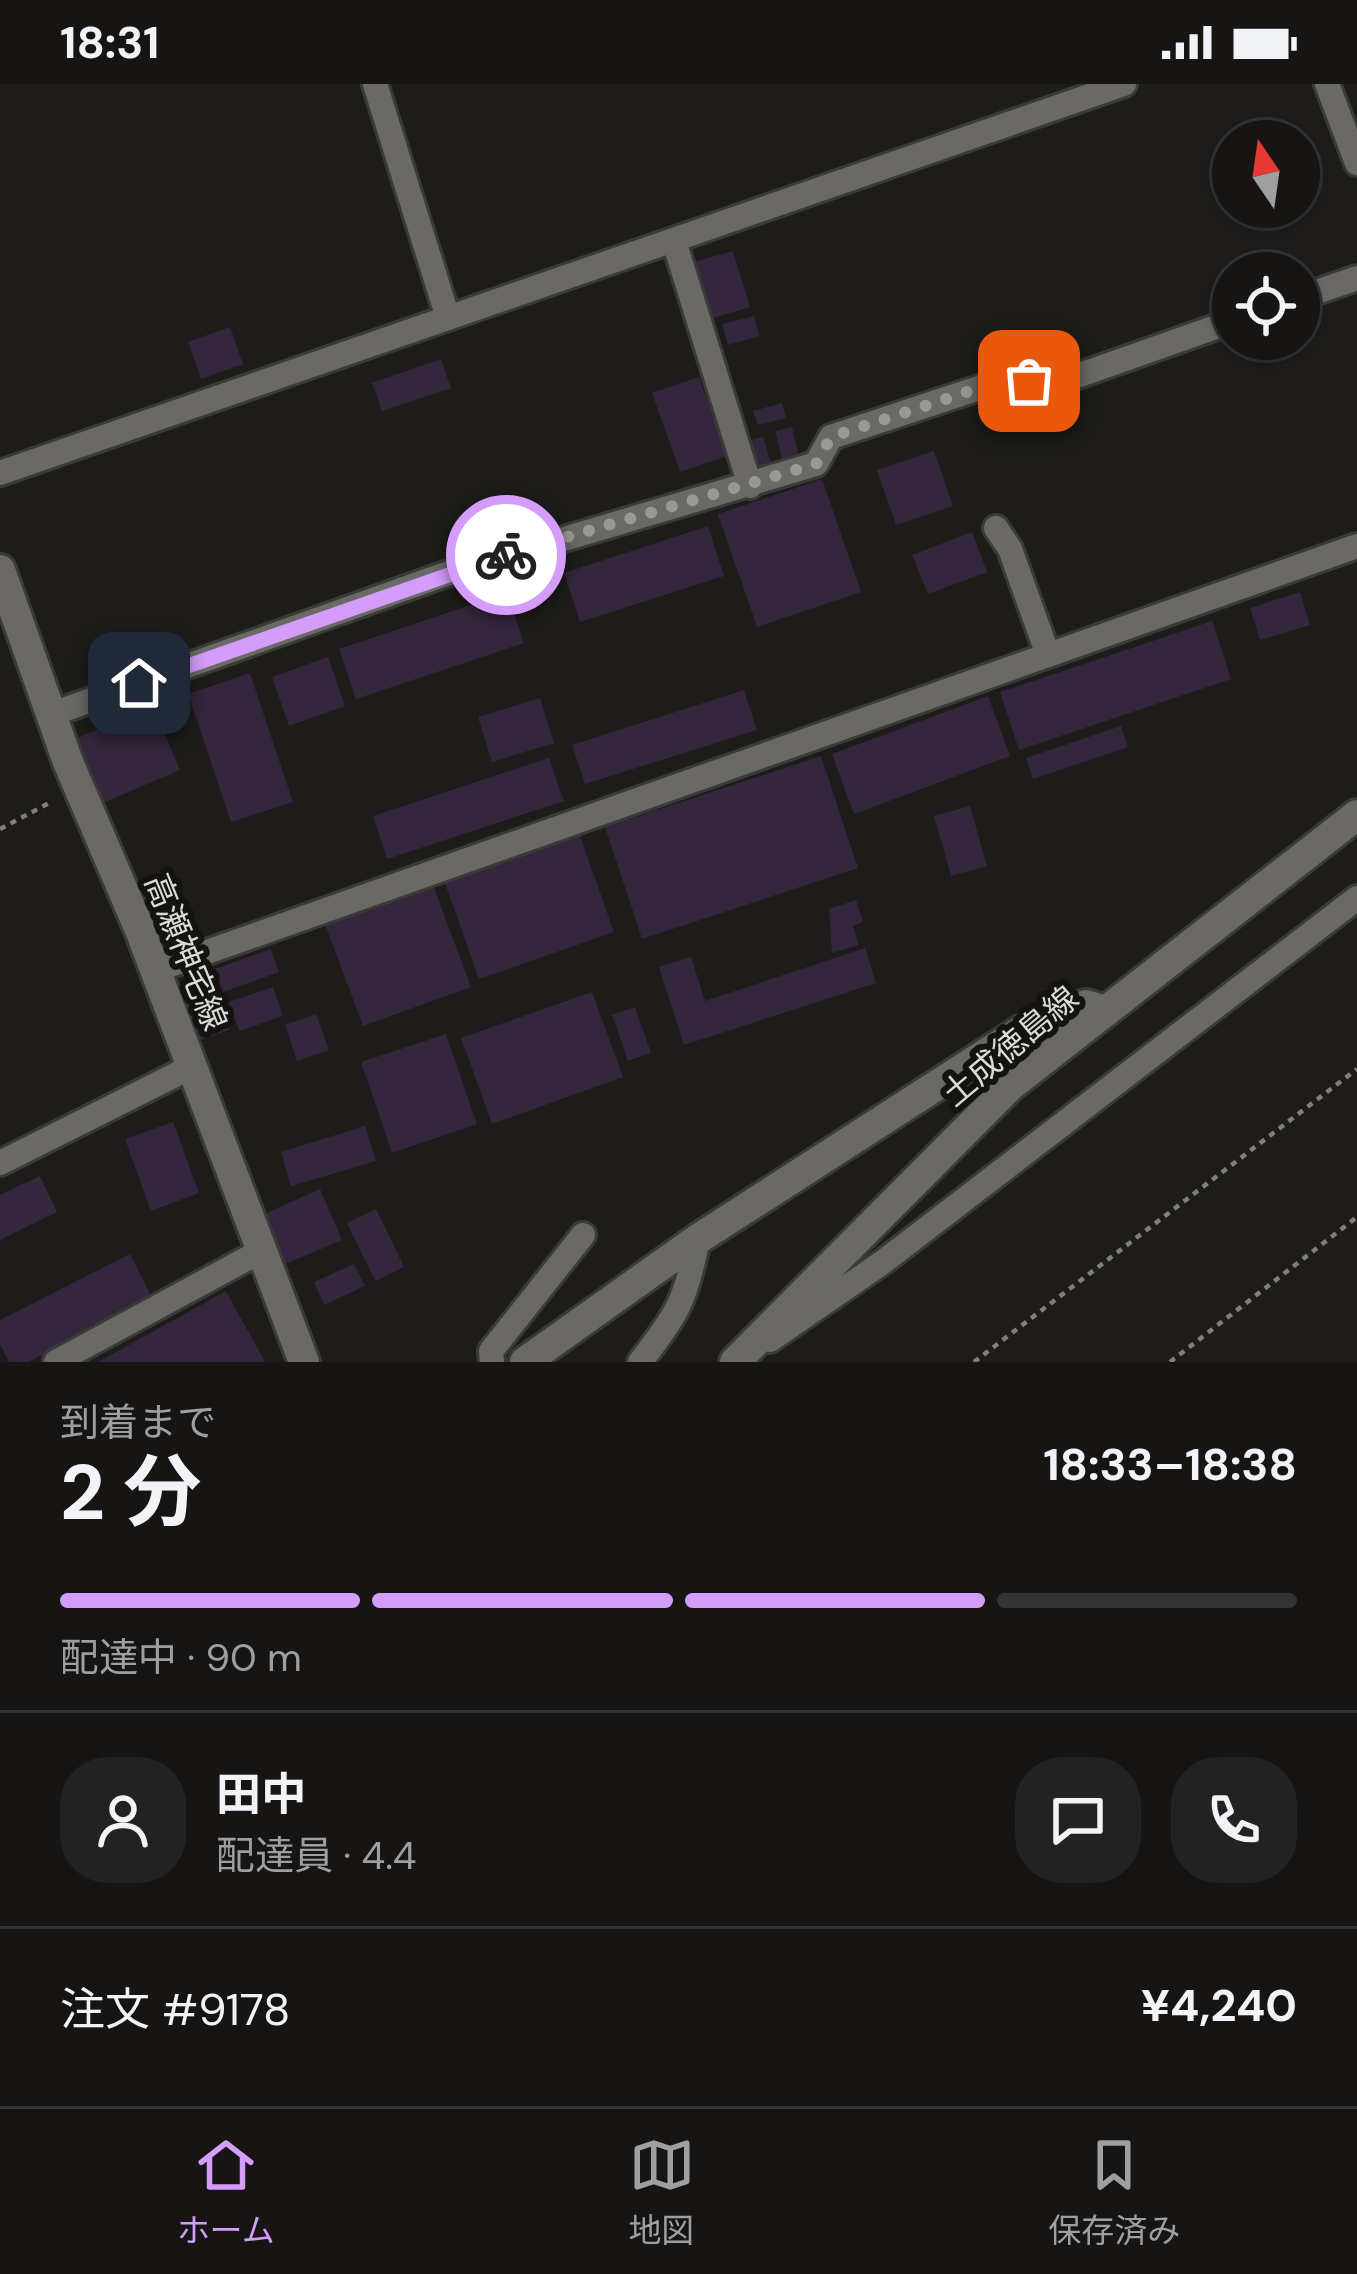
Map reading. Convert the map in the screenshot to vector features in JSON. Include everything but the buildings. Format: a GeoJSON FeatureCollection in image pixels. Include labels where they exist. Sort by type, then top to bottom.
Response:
{"type":"FeatureCollection","features":[{"type":"Feature","properties":{"kind":"main road","name":"高瀬神宅線"},"geometry":{"type":"LineString","coordinates":[[0,569],[79,788],[156,970],[304,1362]]}},
{"type":"Feature","properties":{"kind":"main road","name":"土成徳島線"},"geometry":{"type":"LineString","coordinates":[[737,1362],[1010,1086],[1357,815]]}},
{"type":"Feature","properties":{"kind":"main road"},"geometry":{"type":"LineString","coordinates":[[525,1362],[698,1239],[1021,1031],[1086,1005],[1106,1011]]}},
{"type":"Feature","properties":{"kind":"street"},"geometry":{"type":"LineString","coordinates":[[375,84],[448,318]]}},
{"type":"Feature","properties":{"kind":"street"},"geometry":{"type":"LineString","coordinates":[[0,473],[1124,84]]}},
{"type":"Feature","properties":{"kind":"street"},"geometry":{"type":"LineString","coordinates":[[1327,84],[1357,163]]}},
{"type":"Feature","properties":{"kind":"street"},"geometry":{"type":"LineString","coordinates":[[674,241],[750,486]]}},
{"type":"Feature","properties":{"kind":"street"},"geometry":{"type":"LineString","coordinates":[[1320,291],[1357,278]]}},
{"type":"Feature","properties":{"kind":"street"},"geometry":{"type":"LineString","coordinates":[[52,714],[443,575],[816,464],[831,437],[982,387],[1076,376],[1212,328]]}},
{"type":"Feature","properties":{"kind":"street"},"geometry":{"type":"LineString","coordinates":[[996,528],[1010,549],[1048,655]]}},
{"type":"Feature","properties":{"kind":"street"},"geometry":{"type":"LineString","coordinates":[[156,970],[1357,546]]}},
{"type":"Feature","properties":{"kind":"street"},"geometry":{"type":"LineString","coordinates":[[737,1362],[883,1262],[1357,898]]}},
{"type":"Feature","properties":{"kind":"street"},"geometry":{"type":"LineString","coordinates":[[0,1163],[193,1066]]}},
{"type":"Feature","properties":{"kind":"street"},"geometry":{"type":"LineString","coordinates":[[492,1362],[491,1351],[583,1234]]}},
{"type":"Feature","properties":{"kind":"street"},"geometry":{"type":"LineString","coordinates":[[640,1362],[688,1293],[698,1239]]}},
{"type":"Feature","properties":{"kind":"street"},"geometry":{"type":"LineString","coordinates":[[56,1362],[261,1251]]}},
{"type":"Feature","properties":{"kind":"path"},"geometry":{"type":"LineString","coordinates":[[0,829],[79,788]]}},
{"type":"Feature","properties":{"kind":"path"},"geometry":{"type":"LineString","coordinates":[[974,1362],[1357,1069]]}},
{"type":"Feature","properties":{"kind":"path"},"geometry":{"type":"LineString","coordinates":[[1170,1362],[1357,1217]]}},
{"type":"Feature","properties":{"kind":"way so far"},"geometry":{"type":"LineString","coordinates":[[506,555],[768,481],[816,464],[831,437],[982,387],[1029,381]]}},
{"type":"Feature","properties":{"kind":"route"},"geometry":{"type":"LineString","coordinates":[[139,683],[506,555]]}}]}
